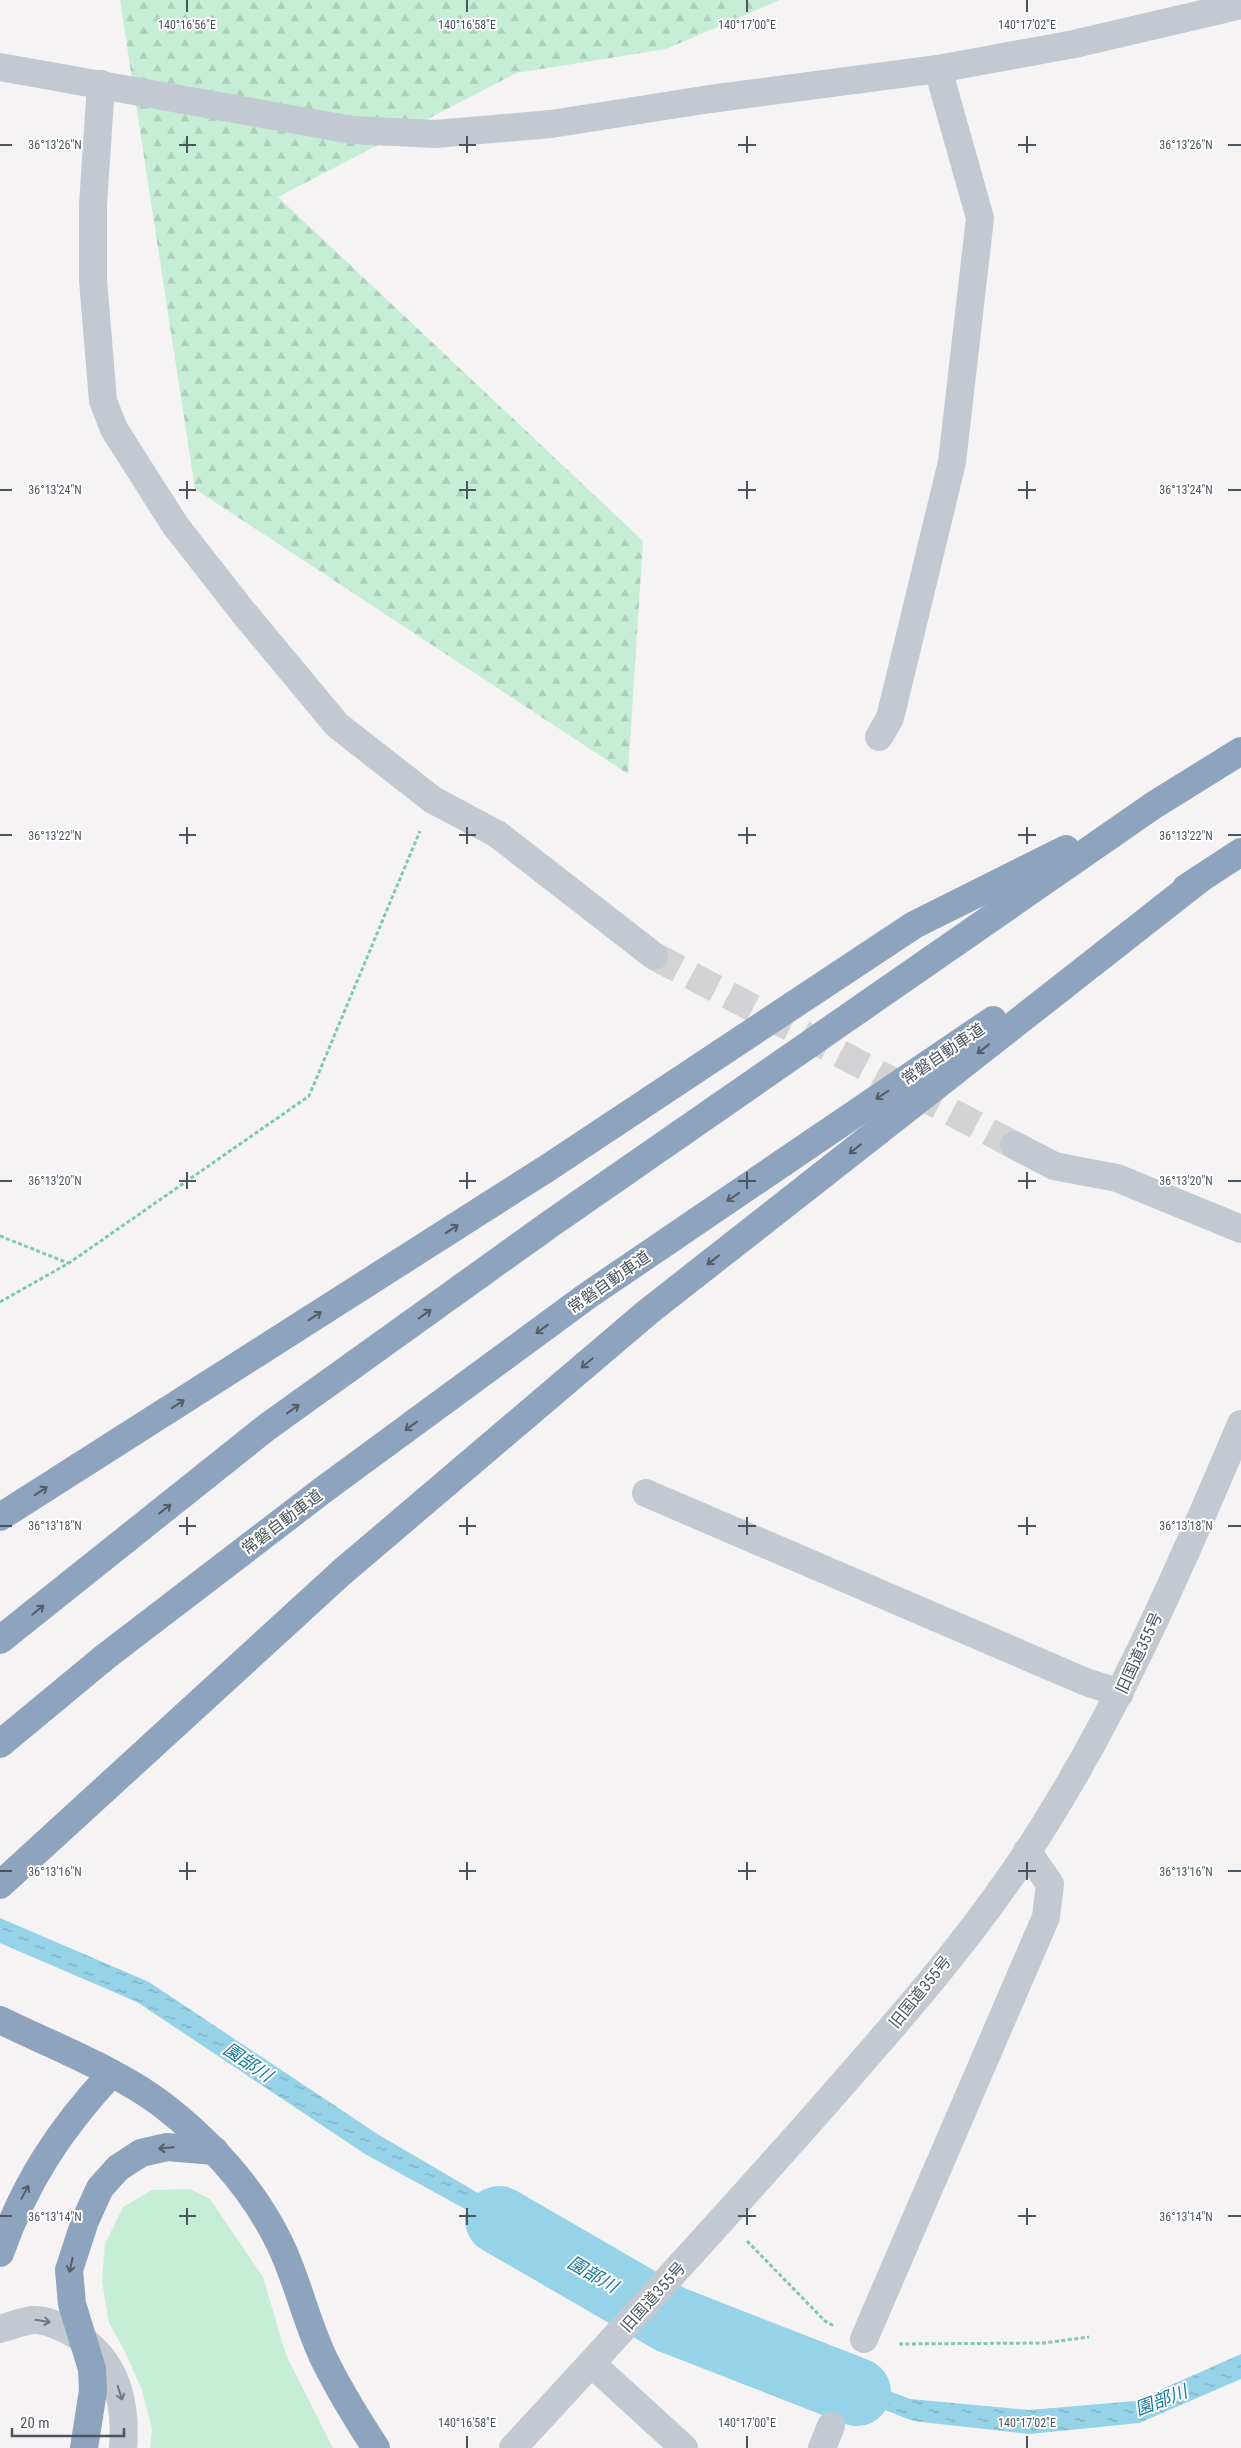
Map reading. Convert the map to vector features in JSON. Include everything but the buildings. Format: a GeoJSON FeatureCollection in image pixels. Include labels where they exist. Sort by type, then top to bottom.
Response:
{"type":"FeatureCollection","features":[{"type":"Feature","properties":{"kind":"highway"},"geometry":{"type":"LineString","coordinates":[[0,1640],[275,1422],[553,1222],[1154,805],[1241,751]]}},
{"type":"Feature","properties":{"kind":"highway"},"geometry":{"type":"LineString","coordinates":[[0,1517],[546,1169],[914,925],[1154,805]]}},
{"type":"Feature","properties":{"kind":"highway","name":"常磐自動車道"},"geometry":{"type":"LineString","coordinates":[[0,1744],[105,1657],[308,1502],[587,1296],[1241,852]]}},
{"type":"Feature","properties":{"kind":"highway"},"geometry":{"type":"LineString","coordinates":[[0,1885],[342,1572],[649,1311],[1200,879]]}},
{"type":"Feature","properties":{"kind":"highway"},"geometry":{"type":"LineString","coordinates":[[0,2020],[111,2074],[163,2106],[214,2151],[253,2197],[278,2240],[322,2356],[376,2448]]}},
{"type":"Feature","properties":{"kind":"highway"},"geometry":{"type":"LineString","coordinates":[[0,2253],[23,2196],[42,2161],[81,2107],[111,2074]]}},
{"type":"Feature","properties":{"kind":"highway"},"geometry":{"type":"LineString","coordinates":[[84,2448],[93,2391],[92,2369],[72,2304],[69,2270],[85,2221],[100,2188],[118,2168],[141,2153],[167,2147],[214,2151]]}},
{"type":"Feature","properties":{"kind":"street"},"geometry":{"type":"LineString","coordinates":[[0,67],[352,130],[435,134],[551,124],[710,99],[938,69],[1074,44],[1241,6]]}},
{"type":"Feature","properties":{"kind":"street"},"geometry":{"type":"LineString","coordinates":[[879,737],[890,718],[952,462],[980,218],[938,69]]}},
{"type":"Feature","properties":{"kind":"street"},"geometry":{"type":"LineString","coordinates":[[101,84],[93,205],[93,280],[103,401],[114,429],[175,525],[243,612],[338,725],[433,800],[497,834],[654,956]]}},
{"type":"Feature","properties":{"kind":"street"},"geometry":{"type":"LineString","coordinates":[[1014,1145],[1054,1166],[1117,1178],[1241,1229]]}},
{"type":"Feature","properties":{"kind":"street","name":"旧国道355号"},"geometry":{"type":"LineString","coordinates":[[513,2448],[615,2339],[712,2231],[915,2000],[1027,1851],[1120,1694],[1192,1539],[1241,1424]]}},
{"type":"Feature","properties":{"kind":"street"},"geometry":{"type":"LineString","coordinates":[[646,1493],[1086,1682],[1120,1694]]}},
{"type":"Feature","properties":{"kind":"street"},"geometry":{"type":"LineString","coordinates":[[864,2339],[1046,1917],[1050,1884],[1027,1851]]}},
{"type":"Feature","properties":{"kind":"street"},"geometry":{"type":"LineString","coordinates":[[0,2329],[35,2320],[53,2323],[83,2339],[104,2363],[116,2381],[123,2404],[123,2448]]}},
{"type":"Feature","properties":{"kind":"street"},"geometry":{"type":"LineString","coordinates":[[592,2364],[684,2448]]}},
{"type":"Feature","properties":{"kind":"path"},"geometry":{"type":"LineString","coordinates":[[0,1302],[68,1263],[309,1096],[433,800]]}},
{"type":"Feature","properties":{"kind":"path"},"geometry":{"type":"LineString","coordinates":[[0,1236],[68,1263]]}},
{"type":"Feature","properties":{"kind":"green space"},"geometry":{"type":"Polygon","coordinates":[[[120,0],[780,0],[666,49],[516,73],[278,197],[643,541],[628,774],[195,489],[120,0]]]}},
{"type":"Feature","properties":{"kind":"green space"},"geometry":{"type":"Polygon","coordinates":[[[190,2189],[210,2199],[263,2277],[286,2355],[333,2448],[150,2448],[152,2429],[142,2390],[125,2352],[109,2323],[102,2281],[105,2244],[123,2207],[152,2190],[190,2189]]]}},
{"type":"Feature","properties":{"kind":"water"},"geometry":{"type":"Polygon","coordinates":[[[0,1918],[149,1982],[379,2135],[676,2309],[534,2247],[365,2154],[137,2002],[0,1943],[0,1918]]]}},
{"type":"Feature","properties":{"kind":"water"},"geometry":{"type":"Polygon","coordinates":[[[676,2309],[910,2399],[1029,2410],[1135,2401],[1241,2354],[1241,2379],[1139,2423],[1030,2434],[913,2421],[812,2381],[676,2309]]]}},
{"type":"Feature","properties":{"kind":"pier"},"geometry":{"type":"Polygon","coordinates":[[[613,2270],[677,2307],[697,2315],[692,2320],[603,2280],[613,2270]]]}},
{"type":"Feature","properties":{"kind":"waterway","name":"園部川"},"geometry":{"type":"LineString","coordinates":[[499,2220],[670,2319],[857,2392]]}},
{"type":"Feature","properties":{"kind":"tunnel"},"geometry":{"type":"LineString","coordinates":[[654,956],[1014,1145]]}}]}
